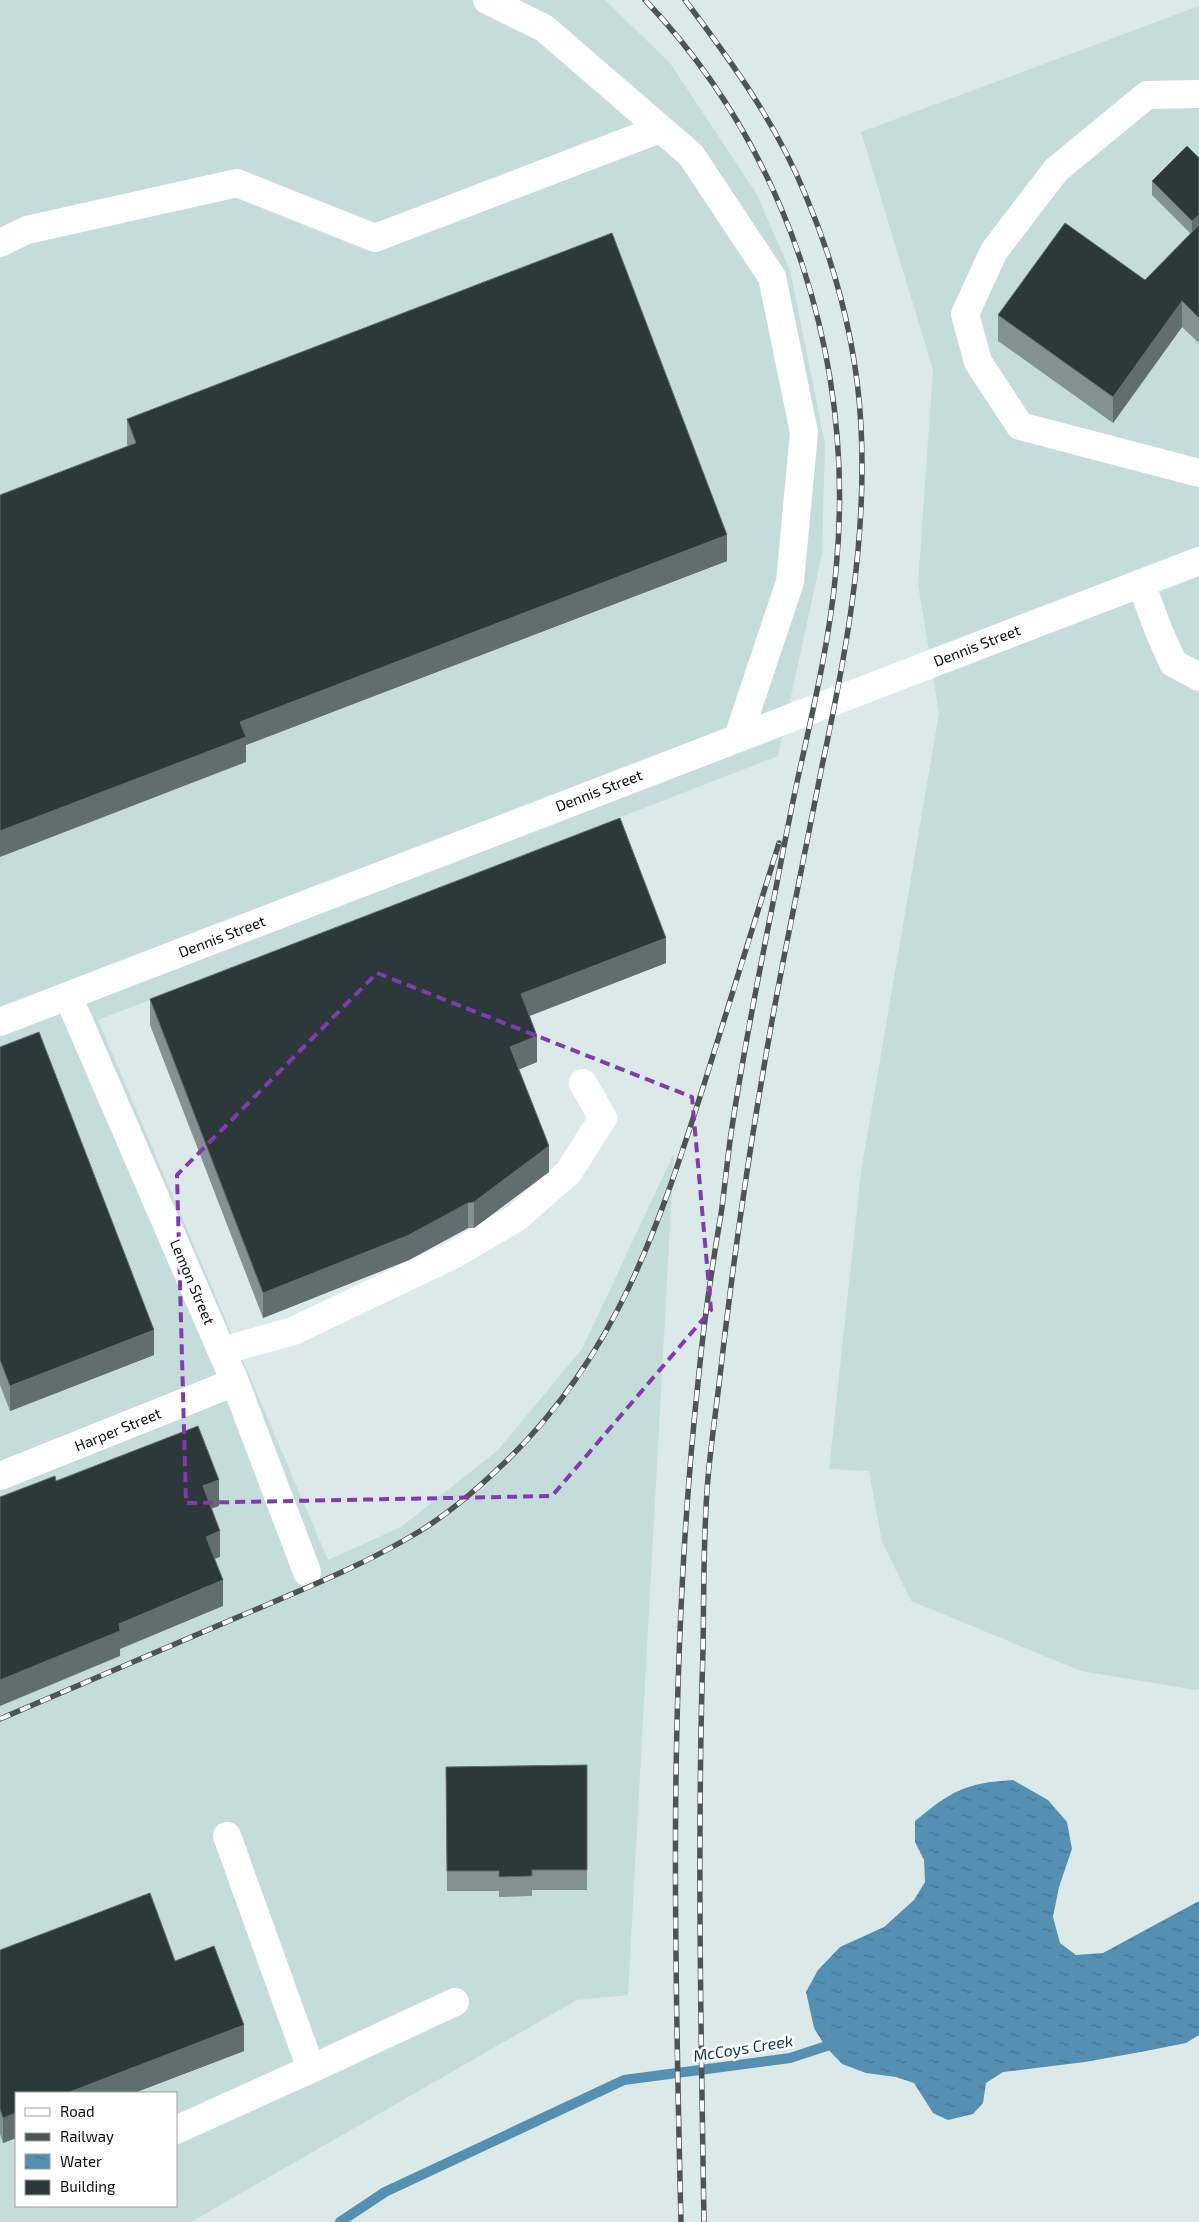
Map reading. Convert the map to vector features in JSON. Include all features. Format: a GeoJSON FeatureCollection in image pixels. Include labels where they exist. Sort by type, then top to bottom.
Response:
{"type":"FeatureCollection","features":[{"type":"Feature","properties":{"kind":"street"},"geometry":{"type":"LineString","coordinates":[[487,0],[544,28],[691,156],[772,277],[804,432],[790,582],[738,737]]}},
{"type":"Feature","properties":{"kind":"street"},"geometry":{"type":"LineString","coordinates":[[1199,94],[1147,95],[1056,170],[994,251],[965,314],[978,362],[1020,426],[1199,473]]}},
{"type":"Feature","properties":{"kind":"street"},"geometry":{"type":"LineString","coordinates":[[0,243],[27,230],[237,183],[375,238],[660,129]]}},
{"type":"Feature","properties":{"kind":"street","name":"Dennis Street"},"geometry":{"type":"LineString","coordinates":[[0,1022],[1199,561]]}},
{"type":"Feature","properties":{"kind":"street"},"geometry":{"type":"LineString","coordinates":[[1141,583],[1173,663],[1199,677]]}},
{"type":"Feature","properties":{"kind":"street","name":"Lemon Street"},"geometry":{"type":"LineString","coordinates":[[68,996],[235,1382],[308,1572]]}},
{"type":"Feature","properties":{"kind":"street"},"geometry":{"type":"LineString","coordinates":[[222,1351],[293,1331],[456,1254],[516,1218],[568,1173],[603,1118],[583,1082]]}},
{"type":"Feature","properties":{"kind":"street","name":"Harper Street"},"geometry":{"type":"LineString","coordinates":[[0,1476],[235,1382]]}},
{"type":"Feature","properties":{"kind":"street"},"geometry":{"type":"LineString","coordinates":[[227,1836],[311,2069]]}},
{"type":"Feature","properties":{"kind":"street"},"geometry":{"type":"LineString","coordinates":[[178,2129],[455,2002]]}},
{"type":"Feature","properties":{"kind":"highlighted area"},"geometry":{"type":"Polygon","coordinates":[[[377,973],[692,1097],[711,1310],[552,1496],[186,1503],[177,1175],[377,973]]]}},
{"type":"Feature","properties":{"kind":"shaded area"},"geometry":{"type":"Polygon","coordinates":[[[0,0],[605,0],[670,63],[756,193],[790,270],[825,444],[822,554],[778,756],[98,1020],[328,1560],[401,1527],[498,1450],[582,1349],[674,1153],[628,1995],[577,2000],[191,2222],[0,2222],[0,0]]]}},
{"type":"Feature","properties":{"kind":"shaded area"},"geometry":{"type":"Polygon","coordinates":[[[1199,6],[1199,1689],[1196,1690],[1081,1671],[911,1601],[882,1542],[869,1471],[829,1469],[861,1172],[939,713],[918,584],[933,370],[861,132],[1199,6]]]}},
{"type":"Feature","properties":{"kind":"water"},"geometry":{"type":"Polygon","coordinates":[[[1013,1780],[1048,1800],[1067,1822],[1072,1849],[1059,1887],[1053,1917],[1060,1943],[1076,1955],[1103,1953],[1199,1901],[1199,2035],[1186,2043],[1146,2051],[1085,2062],[1003,2072],[986,2083],[983,2103],[973,2114],[948,2120],[933,2113],[914,2083],[896,2077],[866,2073],[842,2064],[825,2046],[814,2028],[806,1992],[818,1970],[840,1947],[884,1927],[914,1900],[925,1882],[924,1860],[915,1842],[915,1821],[939,1802],[960,1790],[982,1783],[1013,1780]]]}},
{"type":"Feature","properties":{"kind":"building"},"geometry":{"type":"Polygon","coordinates":[[[1187,146],[1199,158],[1199,215],[1192,221],[1152,181],[1187,146]]]}},
{"type":"Feature","properties":{"kind":"building"},"geometry":{"type":"Polygon","coordinates":[[[1065,223],[1145,280],[1199,225],[1199,318],[1182,301],[1113,397],[998,315],[1065,223]]]}},
{"type":"Feature","properties":{"kind":"building"},"geometry":{"type":"Polygon","coordinates":[[[612,233],[727,535],[240,722],[246,737],[0,831],[0,495],[136,443],[127,419],[612,233]]]}},
{"type":"Feature","properties":{"kind":"building"},"geometry":{"type":"Polygon","coordinates":[[[620,818],[666,938],[521,994],[537,1036],[510,1047],[549,1146],[474,1202],[468,1203],[409,1235],[263,1293],[150,999],[620,818]]]}},
{"type":"Feature","properties":{"kind":"building"},"geometry":{"type":"Polygon","coordinates":[[[39,1032],[154,1330],[10,1386],[0,1360],[0,1047],[39,1032]]]}},
{"type":"Feature","properties":{"kind":"building"},"geometry":{"type":"Polygon","coordinates":[[[198,1426],[219,1480],[203,1486],[220,1531],[206,1537],[223,1580],[119,1624],[120,1631],[0,1680],[0,1497],[55,1476],[56,1481],[198,1426]]]}},
{"type":"Feature","properties":{"kind":"building"},"geometry":{"type":"Polygon","coordinates":[[[587,1765],[587,1870],[532,1870],[532,1876],[499,1877],[499,1871],[447,1871],[446,1767],[587,1765]]]}},
{"type":"Feature","properties":{"kind":"building"},"geometry":{"type":"Polygon","coordinates":[[[150,1893],[175,1961],[214,1946],[244,2025],[70,2092],[15,2092],[15,2113],[3,2118],[0,2109],[0,1950],[150,1893]]]}},
{"type":"Feature","properties":{"kind":"waterway","name":"McCoys Creek"},"geometry":{"type":"LineString","coordinates":[[340,2222],[385,2192],[624,2080],[790,2058],[836,2043]]}},
{"type":"Feature","properties":{"kind":"railway"},"geometry":{"type":"LineString","coordinates":[[645,0],[695,59],[738,124],[774,192],[802,264],[822,338],[835,415],[839,492],[836,570],[826,646],[761,964],[731,1134],[703,1333],[689,1479],[682,1585],[676,1797],[676,2010],[681,2222]]}},
{"type":"Feature","properties":{"kind":"railway"},"geometry":{"type":"LineString","coordinates":[[685,0],[736,69],[766,118],[793,168],[816,222],[835,279],[850,337],[859,396],[862,469],[861,512],[853,598],[839,682],[784,957],[756,1113],[733,1271],[706,1499],[700,1793],[704,2222]]}},
{"type":"Feature","properties":{"kind":"railway"},"geometry":{"type":"LineString","coordinates":[[0,1719],[307,1588],[376,1556],[431,1524],[451,1509],[499,1468],[540,1426],[574,1382],[604,1336],[629,1288],[651,1238],[725,1019],[779,843]]}}]}
